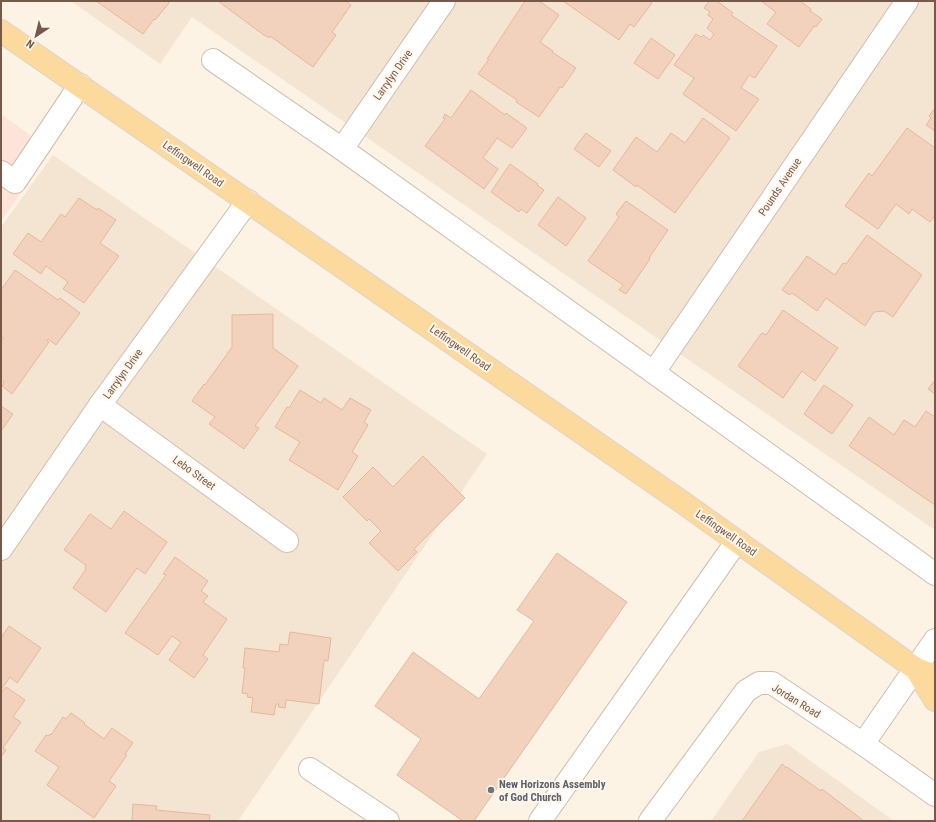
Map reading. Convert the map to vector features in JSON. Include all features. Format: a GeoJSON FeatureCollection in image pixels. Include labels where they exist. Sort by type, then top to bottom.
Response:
{"type":"FeatureCollection","features":[{"type":"Feature","properties":{"kind":"main road","name":"Leffingwell Road"},"geometry":{"type":"LineString","coordinates":[[1,31],[366,282],[926,673],[935,700]]}},
{"type":"Feature","properties":{"kind":"street","name":"Larrylyn Drive"},"geometry":{"type":"LineString","coordinates":[[342,149],[444,1]]}},
{"type":"Feature","properties":{"kind":"street","name":"Pounds Avenue"},"geometry":{"type":"LineString","coordinates":[[654,372],[906,1]]}},
{"type":"Feature","properties":{"kind":"street"},"geometry":{"type":"LineString","coordinates":[[213,60],[342,149],[935,574]]}},
{"type":"Feature","properties":{"kind":"street"},"geometry":{"type":"LineString","coordinates":[[1,172],[15,182],[80,85]]}},
{"type":"Feature","properties":{"kind":"street","name":"Larrylyn Drive"},"geometry":{"type":"LineString","coordinates":[[1,549],[100,405],[248,201]]}},
{"type":"Feature","properties":{"kind":"street","name":"Lebo Street"},"geometry":{"type":"LineString","coordinates":[[100,405],[287,541]]}},
{"type":"Feature","properties":{"kind":"street"},"geometry":{"type":"LineString","coordinates":[[540,821],[737,541]]}},
{"type":"Feature","properties":{"kind":"street"},"geometry":{"type":"LineString","coordinates":[[863,744],[926,673],[935,640]]}},
{"type":"Feature","properties":{"kind":"street","name":"Jordan Road"},"geometry":{"type":"LineString","coordinates":[[650,821],[746,691],[759,683],[772,683],[863,744],[935,795]]}},
{"type":"Feature","properties":{"kind":"street"},"geometry":{"type":"LineString","coordinates":[[310,769],[388,821]]}},
{"type":"Feature","properties":{"kind":"shaded area"},"geometry":{"type":"Polygon","coordinates":[[[71,1],[935,1],[935,530],[192,17],[160,64],[71,1]]]}},
{"type":"Feature","properties":{"kind":"shaded area"},"geometry":{"type":"Polygon","coordinates":[[[1,114],[51,150],[1,221],[1,114]]]}},
{"type":"Feature","properties":{"kind":"shaded area"},"geometry":{"type":"Polygon","coordinates":[[[53,155],[487,454],[238,821],[1,821],[1,227],[53,155]]]}},
{"type":"Feature","properties":{"kind":"shaded area"},"geometry":{"type":"Polygon","coordinates":[[[787,744],[894,821],[711,821],[759,752],[787,744]]]}},
{"type":"Feature","properties":{"kind":"building"},"geometry":{"type":"Polygon","coordinates":[[[96,1],[169,1],[169,3],[155,20],[154,19],[143,34],[96,1]]]}},
{"type":"Feature","properties":{"kind":"building"},"geometry":{"type":"Polygon","coordinates":[[[218,1],[345,1],[351,5],[332,32],[336,35],[313,67],[270,36],[269,38],[265,36],[218,1]]]}},
{"type":"Feature","properties":{"kind":"building"},"geometry":{"type":"Polygon","coordinates":[[[525,1],[539,1],[559,15],[540,42],[576,68],[562,88],[560,87],[539,117],[516,102],[517,100],[478,74],[525,1]]]}},
{"type":"Feature","properties":{"kind":"building"},"geometry":{"type":"Polygon","coordinates":[[[563,1],[649,1],[652,3],[634,27],[630,24],[619,40],[563,1]]]}},
{"type":"Feature","properties":{"kind":"building"},"geometry":{"type":"Polygon","coordinates":[[[709,1],[717,1],[733,13],[731,15],[777,46],[755,78],[749,75],[741,88],[759,99],[736,131],[683,94],[694,78],[674,65],[696,34],[701,37],[703,35],[710,40],[714,34],[707,28],[713,19],[708,15],[710,12],[704,8],[709,1]]]}},
{"type":"Feature","properties":{"kind":"building"},"geometry":{"type":"Polygon","coordinates":[[[761,1],[800,1],[811,9],[810,11],[822,19],[816,27],[814,26],[799,47],[767,24],[776,12],[761,1]]]}},
{"type":"Feature","properties":{"kind":"building"},"geometry":{"type":"Polygon","coordinates":[[[651,38],[675,55],[658,79],[634,63],[651,38]]]}},
{"type":"Feature","properties":{"kind":"building"},"geometry":{"type":"Polygon","coordinates":[[[471,90],[505,115],[506,113],[527,128],[512,148],[497,138],[483,158],[498,169],[484,189],[425,146],[445,119],[443,118],[445,114],[451,118],[471,90]]]}},
{"type":"Feature","properties":{"kind":"building"},"geometry":{"type":"Polygon","coordinates":[[[935,108],[935,131],[926,125],[931,118],[929,116],[935,108]]]}},
{"type":"Feature","properties":{"kind":"building"},"geometry":{"type":"Polygon","coordinates":[[[703,118],[730,138],[675,213],[637,185],[636,187],[613,170],[636,137],[657,152],[671,133],[685,143],[703,118]]]}},
{"type":"Feature","properties":{"kind":"building"},"geometry":{"type":"Polygon","coordinates":[[[907,128],[935,148],[935,216],[930,222],[912,209],[909,214],[896,204],[878,229],[845,206],[869,173],[872,176],[907,128]]]}},
{"type":"Feature","properties":{"kind":"building"},"geometry":{"type":"Polygon","coordinates":[[[586,133],[611,151],[599,167],[574,149],[586,133]]]}},
{"type":"Feature","properties":{"kind":"building"},"geometry":{"type":"Polygon","coordinates":[[[510,164],[544,190],[527,213],[521,209],[519,212],[491,192],[510,164]]]}},
{"type":"Feature","properties":{"kind":"building"},"geometry":{"type":"Polygon","coordinates":[[[558,197],[586,218],[566,246],[538,225],[558,197]]]}},
{"type":"Feature","properties":{"kind":"building"},"geometry":{"type":"Polygon","coordinates":[[[79,198],[116,220],[100,243],[119,256],[84,303],[63,289],[68,282],[46,266],[41,274],[13,254],[28,233],[41,242],[61,214],[65,217],[79,198]]]}},
{"type":"Feature","properties":{"kind":"building"},"geometry":{"type":"Polygon","coordinates":[[[626,201],[668,230],[626,294],[619,290],[623,285],[588,261],[619,217],[616,214],[626,201]]]}},
{"type":"Feature","properties":{"kind":"building"},"geometry":{"type":"Polygon","coordinates":[[[867,235],[922,275],[893,317],[884,311],[874,312],[865,326],[826,298],[817,311],[792,293],[790,295],[782,290],[807,256],[835,275],[843,263],[846,264],[867,235]]]}},
{"type":"Feature","properties":{"kind":"building"},"geometry":{"type":"Polygon","coordinates":[[[15,270],[58,300],[60,298],[80,313],[56,345],[48,339],[47,341],[49,342],[12,394],[2,386],[4,382],[1,380],[1,342],[4,338],[1,336],[1,290],[15,270]]]}},
{"type":"Feature","properties":{"kind":"building"},"geometry":{"type":"Polygon","coordinates":[[[783,310],[838,348],[815,381],[802,371],[783,398],[738,366],[761,334],[763,333],[766,335],[783,310]]]}},
{"type":"Feature","properties":{"kind":"building"},"geometry":{"type":"Polygon","coordinates":[[[273,314],[273,348],[298,366],[255,426],[259,428],[244,449],[209,424],[215,417],[192,401],[232,347],[232,315],[273,314]]]}},
{"type":"Feature","properties":{"kind":"building"},"geometry":{"type":"Polygon","coordinates":[[[935,380],[935,394],[928,389],[935,380]]]}},
{"type":"Feature","properties":{"kind":"building"},"geometry":{"type":"Polygon","coordinates":[[[824,385],[853,405],[832,434],[804,414],[824,385]]]}},
{"type":"Feature","properties":{"kind":"building"},"geometry":{"type":"Polygon","coordinates":[[[300,390],[321,403],[324,398],[342,410],[350,398],[371,410],[364,422],[368,425],[352,452],[358,456],[338,490],[289,460],[300,442],[275,427],[287,407],[289,408],[300,390]]]}},
{"type":"Feature","properties":{"kind":"building"},"geometry":{"type":"Polygon","coordinates":[[[1,406],[13,414],[1,431],[1,406]]]}},
{"type":"Feature","properties":{"kind":"building"},"geometry":{"type":"Polygon","coordinates":[[[926,411],[935,417],[935,505],[849,446],[869,417],[894,435],[904,420],[915,427],[926,411]]]}},
{"type":"Feature","properties":{"kind":"building"},"geometry":{"type":"Polygon","coordinates":[[[423,456],[465,498],[414,549],[417,552],[398,571],[369,543],[381,531],[369,519],[367,521],[343,497],[373,467],[393,487],[423,456]]]}},
{"type":"Feature","properties":{"kind":"building"},"geometry":{"type":"Polygon","coordinates":[[[124,511],[167,542],[145,574],[137,568],[106,612],[73,588],[86,569],[86,565],[64,550],[90,514],[111,529],[124,511]]]}},
{"type":"Feature","properties":{"kind":"building"},"geometry":{"type":"Polygon","coordinates":[[[557,553],[627,602],[474,821],[463,821],[397,775],[421,739],[375,706],[413,652],[479,699],[534,621],[517,610],[557,553]]]}},
{"type":"Feature","properties":{"kind":"building"},"geometry":{"type":"Polygon","coordinates":[[[175,557],[208,581],[201,591],[208,596],[203,602],[227,619],[203,655],[208,659],[194,678],[169,660],[181,642],[172,636],[158,655],[125,633],[166,575],[163,574],[175,557]]]}},
{"type":"Feature","properties":{"kind":"building"},"geometry":{"type":"Polygon","coordinates":[[[9,626],[41,648],[17,683],[10,677],[1,690],[1,638],[9,626]]]}},
{"type":"Feature","properties":{"kind":"building"},"geometry":{"type":"Polygon","coordinates":[[[290,632],[331,638],[328,661],[324,660],[319,704],[286,700],[285,708],[278,707],[279,704],[276,704],[274,715],[251,712],[253,698],[247,697],[248,694],[242,693],[245,668],[243,668],[245,648],[279,652],[280,644],[288,645],[290,632]]]}},
{"type":"Feature","properties":{"kind":"building"},"geometry":{"type":"Polygon","coordinates":[[[6,687],[25,700],[13,717],[21,722],[3,748],[6,750],[1,757],[1,693],[6,687]]]}},
{"type":"Feature","properties":{"kind":"building"},"geometry":{"type":"Polygon","coordinates":[[[71,713],[104,739],[112,728],[133,743],[125,754],[127,755],[109,781],[116,786],[94,818],[47,785],[59,767],[35,751],[46,735],[51,735],[63,717],[66,719],[71,713]]]}},
{"type":"Feature","properties":{"kind":"building"},"geometry":{"type":"Polygon","coordinates":[[[782,764],[821,791],[822,789],[864,821],[742,821],[782,764]]]}},
{"type":"Feature","properties":{"kind":"building"},"geometry":{"type":"Polygon","coordinates":[[[133,804],[157,806],[156,810],[210,815],[209,821],[132,821],[133,804]]]}},
{"type":"Feature","properties":{"kind":"place","name":"New Horizons Assembly of God Church"},"geometry":{"type":"Point","coordinates":[491,790]}}]}
